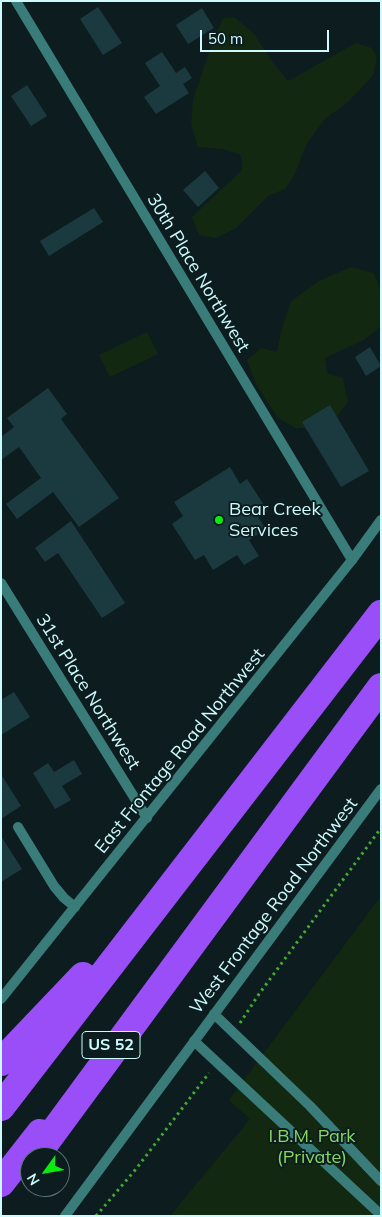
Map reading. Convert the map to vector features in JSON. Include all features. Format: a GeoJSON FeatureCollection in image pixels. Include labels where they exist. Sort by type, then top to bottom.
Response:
{"type":"FeatureCollection","features":[{"type":"Feature","properties":{"kind":"highway","name":"US 52"},"geometry":{"type":"LineString","coordinates":[[1,1107],[381,614]]}},
{"type":"Feature","properties":{"kind":"highway","name":"US 52"},"geometry":{"type":"LineString","coordinates":[[1,1183],[220,907],[381,687]]}},
{"type":"Feature","properties":{"kind":"highway"},"geometry":{"type":"LineString","coordinates":[[1,1062],[184,869]]}},
{"type":"Feature","properties":{"kind":"highway"},"geometry":{"type":"LineString","coordinates":[[42,1147],[220,907]]}},
{"type":"Feature","properties":{"kind":"highway"},"geometry":{"type":"LineString","coordinates":[[1,1203],[20,1177]]}},
{"type":"Feature","properties":{"kind":"street","name":"30th Place Northwest"},"geometry":{"type":"LineString","coordinates":[[16,1],[352,560]]}},
{"type":"Feature","properties":{"kind":"street","name":"East Frontage Road Northwest"},"geometry":{"type":"LineString","coordinates":[[1,999],[352,560],[381,520]]}},
{"type":"Feature","properties":{"kind":"street","name":"31st Place Northwest"},"geometry":{"type":"LineString","coordinates":[[1,583],[147,818]]}},
{"type":"Feature","properties":{"kind":"street","name":"West Frontage Road Northwest"},"geometry":{"type":"LineString","coordinates":[[65,1216],[381,790]]}},
{"type":"Feature","properties":{"kind":"street"},"geometry":{"type":"LineString","coordinates":[[18,827],[54,886],[75,907]]}},
{"type":"Feature","properties":{"kind":"street"},"geometry":{"type":"LineString","coordinates":[[214,1014],[310,1106],[381,1181]]}},
{"type":"Feature","properties":{"kind":"street"},"geometry":{"type":"LineString","coordinates":[[194,1041],[381,1215]]}},
{"type":"Feature","properties":{"kind":"path"},"geometry":{"type":"LineString","coordinates":[[234,1033],[265,986],[381,828]]}},
{"type":"Feature","properties":{"kind":"path"},"geometry":{"type":"LineString","coordinates":[[96,1216],[136,1169],[204,1082],[216,1061]]}},
{"type":"Feature","properties":{"kind":"green space"},"geometry":{"type":"Polygon","coordinates":[[[234,17],[254,34],[288,81],[356,43],[372,48],[377,58],[373,75],[349,101],[324,120],[306,145],[295,174],[285,189],[268,196],[236,228],[216,238],[199,235],[192,217],[242,170],[241,155],[223,149],[198,147],[191,124],[193,100],[212,43],[223,18],[234,17]]]}},
{"type":"Feature","properties":{"kind":"green space"},"geometry":{"type":"Polygon","coordinates":[[[351,267],[374,273],[381,292],[381,326],[364,340],[325,358],[327,373],[343,378],[348,402],[334,420],[321,428],[295,428],[277,417],[256,384],[247,360],[261,348],[277,352],[291,301],[319,281],[351,267]]]}},
{"type":"Feature","properties":{"kind":"green space"},"geometry":{"type":"Polygon","coordinates":[[[147,332],[158,354],[110,377],[99,355],[147,332]]]}},
{"type":"Feature","properties":{"kind":"green space","name":"I.B.M. Park (Private)"},"geometry":{"type":"Polygon","coordinates":[[[381,896],[381,1216],[170,1216],[250,1119],[229,1100],[381,896]]]}},
{"type":"Feature","properties":{"kind":"building"},"geometry":{"type":"Polygon","coordinates":[[[98,7],[122,43],[103,55],[80,19],[98,7]]]}},
{"type":"Feature","properties":{"kind":"building"},"geometry":{"type":"Polygon","coordinates":[[[202,8],[214,28],[188,44],[176,25],[202,8]]]}},
{"type":"Feature","properties":{"kind":"building"},"geometry":{"type":"Polygon","coordinates":[[[162,52],[176,73],[185,67],[192,78],[183,84],[189,93],[156,114],[144,97],[160,86],[145,63],[162,52]]]}},
{"type":"Feature","properties":{"kind":"building"},"geometry":{"type":"Polygon","coordinates":[[[27,85],[47,116],[31,126],[11,96],[27,85]]]}},
{"type":"Feature","properties":{"kind":"building"},"geometry":{"type":"Polygon","coordinates":[[[205,171],[219,188],[198,207],[183,190],[205,171]]]}},
{"type":"Feature","properties":{"kind":"building"},"geometry":{"type":"Polygon","coordinates":[[[94,208],[103,222],[49,256],[40,241],[94,208]]]}},
{"type":"Feature","properties":{"kind":"building"},"geometry":{"type":"Polygon","coordinates":[[[370,347],[381,366],[366,376],[355,357],[370,347]]]}},
{"type":"Feature","properties":{"kind":"building"},"geometry":{"type":"Polygon","coordinates":[[[48,388],[67,414],[61,419],[119,498],[79,527],[53,492],[17,519],[6,504],[41,478],[19,447],[1,460],[1,437],[14,427],[7,418],[48,388]]]}},
{"type":"Feature","properties":{"kind":"building"},"geometry":{"type":"Polygon","coordinates":[[[330,405],[369,471],[341,487],[302,422],[330,405]]]}},
{"type":"Feature","properties":{"kind":"building","name":"Bear Creek Services"},"geometry":{"type":"Polygon","coordinates":[[[230,467],[240,484],[247,479],[268,511],[258,517],[266,529],[249,540],[259,556],[244,565],[237,555],[213,570],[204,555],[195,560],[172,524],[183,516],[174,502],[230,467]]]}},
{"type":"Feature","properties":{"kind":"building"},"geometry":{"type":"Polygon","coordinates":[[[71,521],[125,603],[102,618],[58,553],[45,562],[35,548],[71,521]]]}},
{"type":"Feature","properties":{"kind":"building"},"geometry":{"type":"Polygon","coordinates":[[[14,692],[30,717],[1,735],[1,700],[14,692]]]}},
{"type":"Feature","properties":{"kind":"building"},"geometry":{"type":"Polygon","coordinates":[[[74,760],[82,774],[62,786],[71,800],[55,809],[33,773],[48,763],[54,772],[74,760]]]}},
{"type":"Feature","properties":{"kind":"building"},"geometry":{"type":"Polygon","coordinates":[[[1,774],[21,806],[1,819],[1,774]]]}},
{"type":"Feature","properties":{"kind":"building"},"geometry":{"type":"Polygon","coordinates":[[[1,836],[22,869],[1,882],[1,836]]]}},
{"type":"Feature","properties":{"kind":"place","name":"Bear Creek Services"},"geometry":{"type":"Point","coordinates":[219,520]}}]}
